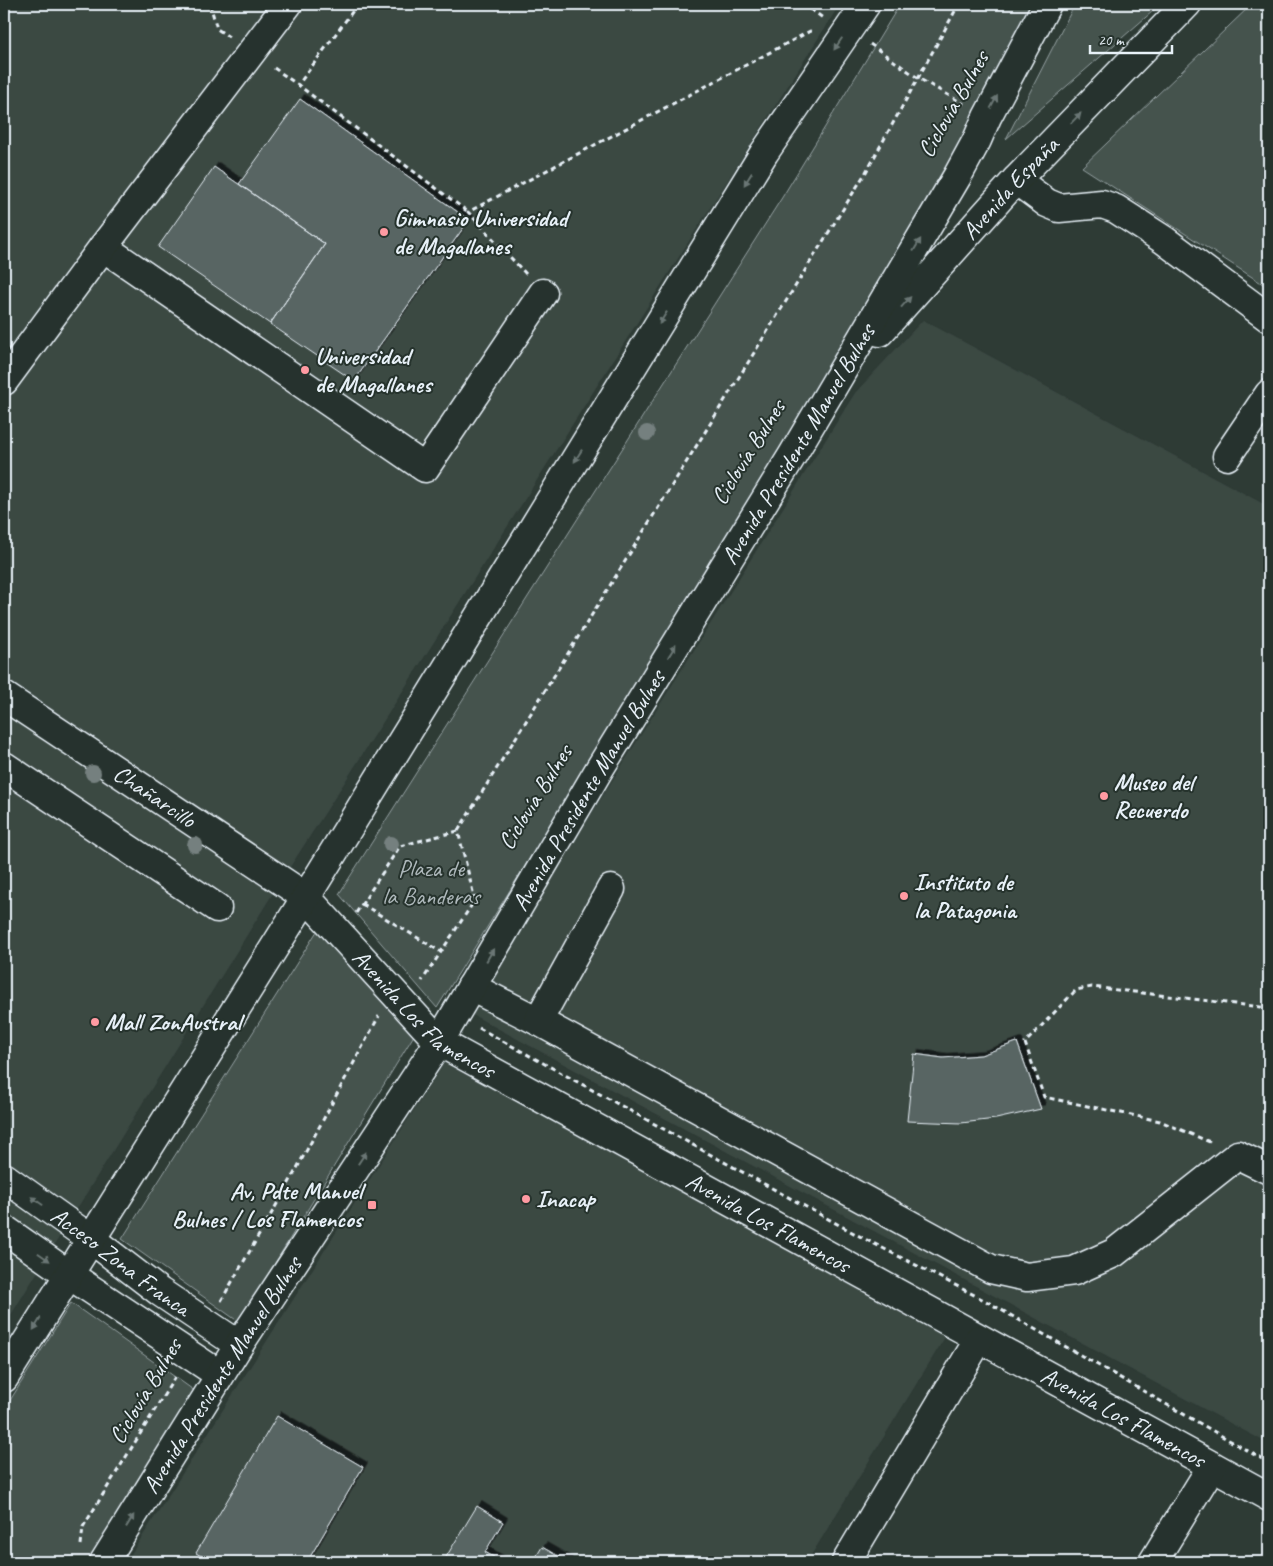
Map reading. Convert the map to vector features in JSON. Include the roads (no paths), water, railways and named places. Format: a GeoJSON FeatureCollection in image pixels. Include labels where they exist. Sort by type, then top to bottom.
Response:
{"type":"FeatureCollection","features":[{"type":"Feature","properties":{"kind":"main road"},"geometry":{"type":"LineString","coordinates":[[4,381],[103,247],[288,4]]}},
{"type":"Feature","properties":{"kind":"main road"},"geometry":{"type":"LineString","coordinates":[[4,1378],[306,896],[764,153],[838,26],[866,4]]}},
{"type":"Feature","properties":{"kind":"main road","name":"Avenida Presidente Manuel Bulnes"},"geometry":{"type":"LineString","coordinates":[[92,1557],[220,1375],[439,1042],[600,768],[787,465],[958,175],[1047,4]]}},
{"type":"Feature","properties":{"kind":"main road","name":"Avenida España"},"geometry":{"type":"LineString","coordinates":[[839,378],[1016,180],[1187,4]]}},
{"type":"Feature","properties":{"kind":"main road"},"geometry":{"type":"LineString","coordinates":[[1016,180],[1047,203],[1059,208],[1102,204],[1116,208],[1164,240],[1269,318]]}},
{"type":"Feature","properties":{"kind":"main road"},"geometry":{"type":"LineString","coordinates":[[103,247],[425,468],[544,293]]}},
{"type":"Feature","properties":{"kind":"main road"},"geometry":{"type":"LineString","coordinates":[[1227,456],[1269,394]]}},
{"type":"Feature","properties":{"kind":"main road","name":"Chañarcillo"},"geometry":{"type":"LineString","coordinates":[[4,696],[306,896]]}},
{"type":"Feature","properties":{"kind":"main road"},"geometry":{"type":"LineString","coordinates":[[4,766],[217,908]]}},
{"type":"Feature","properties":{"kind":"main road"},"geometry":{"type":"LineString","coordinates":[[538,1021],[611,889]]}},
{"type":"Feature","properties":{"kind":"main road","name":"Avenida Los Flamencos"},"geometry":{"type":"LineString","coordinates":[[306,896],[439,1042],[1212,1466],[1267,1490]]}},
{"type":"Feature","properties":{"kind":"main road"},"geometry":{"type":"LineString","coordinates":[[471,987],[538,1021],[991,1269],[1027,1277],[1074,1271],[1114,1253],[1238,1155],[1269,1170]]}},
{"type":"Feature","properties":{"kind":"main road","name":"Acceso Zona Franca"},"geometry":{"type":"LineString","coordinates":[[4,1177],[91,1239],[160,1292],[239,1345]]}},
{"type":"Feature","properties":{"kind":"main road","name":"Acceso Zona Franca"},"geometry":{"type":"LineString","coordinates":[[4,1229],[220,1375]]}},
{"type":"Feature","properties":{"kind":"main road"},"geometry":{"type":"LineString","coordinates":[[846,1562],[979,1339]]}},
{"type":"Feature","properties":{"kind":"main road"},"geometry":{"type":"LineString","coordinates":[[1153,1562],[1212,1466]]}},
{"type":"Feature","properties":{"kind":"place","name":"Gimnasio Universidad de Magallanes"},"geometry":{"type":"Point","coordinates":[384,232]}},
{"type":"Feature","properties":{"kind":"place","name":"Universidad de Magallanes"},"geometry":{"type":"Point","coordinates":[305,370]}},
{"type":"Feature","properties":{"kind":"place","name":"Museo del Recuerdo"},"geometry":{"type":"Point","coordinates":[1104,796]}},
{"type":"Feature","properties":{"kind":"place","name":"Instituto de la Patagonia"},"geometry":{"type":"Point","coordinates":[904,896]}},
{"type":"Feature","properties":{"kind":"place","name":"Mall ZonAustral"},"geometry":{"type":"Point","coordinates":[95,1022]}},
{"type":"Feature","properties":{"kind":"place","name":"Inacap"},"geometry":{"type":"Point","coordinates":[526,1199]}},
{"type":"Feature","properties":{"kind":"place","name":"Av, Pdte Manuel Bulnes / Los Flamencos"},"geometry":{"type":"Point","coordinates":[372,1205]}},
{"type":"Feature","properties":{"kind":"park label","name":"Plaza de la Banderas"},"geometry":{"type":"Point","coordinates":[431,882]}}]}
